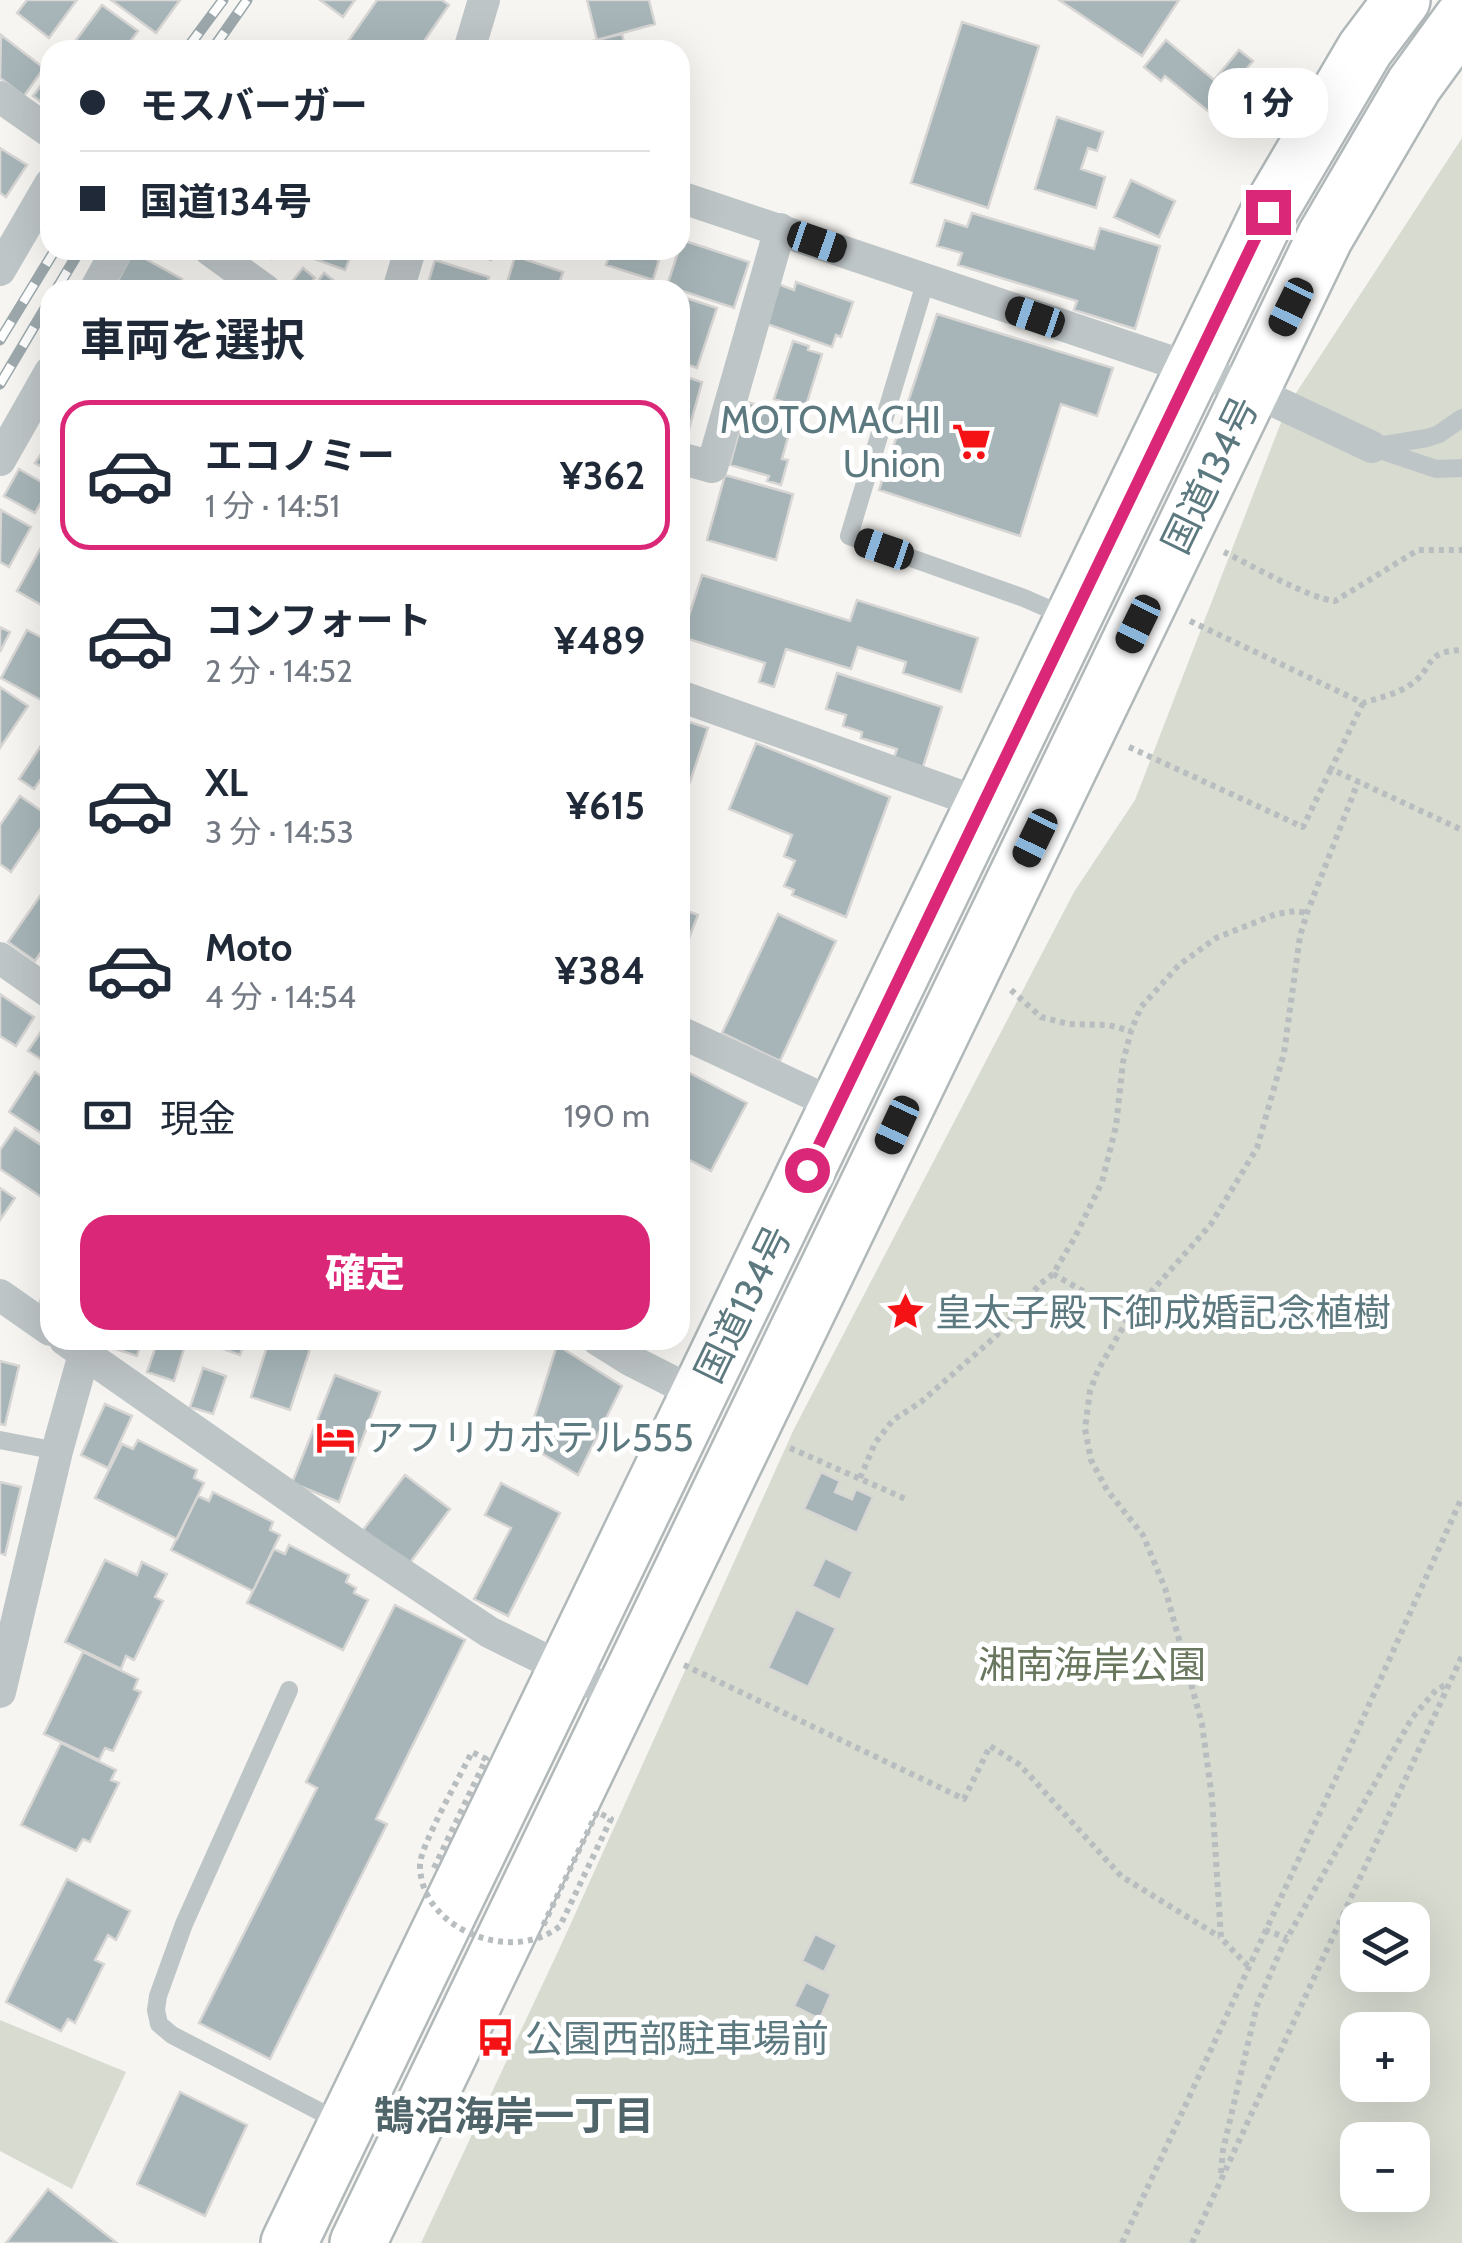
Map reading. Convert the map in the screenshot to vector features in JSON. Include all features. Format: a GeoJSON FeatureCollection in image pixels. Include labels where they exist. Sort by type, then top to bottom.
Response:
{"type":"FeatureCollection","features":[{"type":"Feature","properties":{"kind":"highway","name":"国道134号"},"geometry":{"type":"LineString","coordinates":[[289,2243],[1268,212],[1366,49],[1402,0]]}},
{"type":"Feature","properties":{"kind":"highway","name":"国道134号"},"geometry":{"type":"LineString","coordinates":[[358,2243],[1325,237],[1414,85],[1462,19]]}},
{"type":"Feature","properties":{"kind":"street"},"geometry":{"type":"LineString","coordinates":[[472,40],[484,0]]}},
{"type":"Feature","properties":{"kind":"street"},"geometry":{"type":"LineString","coordinates":[[0,97],[40,125]]}},
{"type":"Feature","properties":{"kind":"street"},"geometry":{"type":"LineString","coordinates":[[690,200],[1251,390],[1372,447]]}},
{"type":"Feature","properties":{"kind":"street"},"geometry":{"type":"LineString","coordinates":[[0,270],[40,201]]}},
{"type":"Feature","properties":{"kind":"street"},"geometry":{"type":"LineString","coordinates":[[690,461],[712,467],[780,229]]}},
{"type":"Feature","properties":{"kind":"street"},"geometry":{"type":"LineString","coordinates":[[224,260],[251,280]]}},
{"type":"Feature","properties":{"kind":"street"},"geometry":{"type":"LineString","coordinates":[[0,460],[40,410]]}},
{"type":"Feature","properties":{"kind":"street"},"geometry":{"type":"LineString","coordinates":[[690,700],[983,804]]}},
{"type":"Feature","properties":{"kind":"street"},"geometry":{"type":"LineString","coordinates":[[0,958],[40,985]]}},
{"type":"Feature","properties":{"kind":"street"},"geometry":{"type":"LineString","coordinates":[[690,1037],[838,1106]]}},
{"type":"Feature","properties":{"kind":"street"},"geometry":{"type":"LineString","coordinates":[[0,1295],[40,1323]]}},
{"type":"Feature","properties":{"kind":"street"},"geometry":{"type":"LineString","coordinates":[[0,1692],[78,1350]]}},
{"type":"Feature","properties":{"kind":"street"},"geometry":{"type":"LineString","coordinates":[[86,1350],[354,1542],[489,1632],[621,1697]]}},
{"type":"Feature","properties":{"kind":"street"},"geometry":{"type":"LineString","coordinates":[[614,1350],[698,1396]]}},
{"type":"Feature","properties":{"kind":"lane"},"geometry":{"type":"LineString","coordinates":[[926,280],[849,536],[1024,598],[1072,620]]}},
{"type":"Feature","properties":{"kind":"lane"},"geometry":{"type":"LineString","coordinates":[[1372,447],[1414,442],[1439,434],[1462,418]]}},
{"type":"Feature","properties":{"kind":"lane"},"geometry":{"type":"LineString","coordinates":[[1372,447],[1436,469],[1462,468]]}},
{"type":"Feature","properties":{"kind":"lane"},"geometry":{"type":"LineString","coordinates":[[0,1440],[58,1451]]}},
{"type":"Feature","properties":{"kind":"lane"},"geometry":{"type":"LineString","coordinates":[[289,1690],[184,1924],[156,2010],[159,2024],[172,2035],[346,2126]]}},
{"type":"Feature","properties":{"kind":"path"},"geometry":{"type":"LineString","coordinates":[[1221,551],[1335,601],[1418,550],[1462,550]]}},
{"type":"Feature","properties":{"kind":"path"},"geometry":{"type":"LineString","coordinates":[[1188,620],[1364,703]]}},
{"type":"Feature","properties":{"kind":"path"},"geometry":{"type":"LineString","coordinates":[[1130,747],[1303,827],[1364,703],[1410,686],[1434,656],[1446,650],[1462,650]]}},
{"type":"Feature","properties":{"kind":"path"},"geometry":{"type":"LineString","coordinates":[[1331,769],[1462,830]]}},
{"type":"Feature","properties":{"kind":"path"},"geometry":{"type":"LineString","coordinates":[[1222,1938],[1212,1798],[1202,1724],[1165,1588],[1143,1535],[1107,1490],[1091,1460],[1085,1430],[1090,1390],[1129,1318],[1211,1224],[1257,1148],[1284,1053],[1300,936],[1358,782]]}},
{"type":"Feature","properties":{"kind":"path"},"geometry":{"type":"LineString","coordinates":[[860,1478],[875,1443],[894,1420],[921,1402],[996,1336],[1053,1274],[1102,1182],[1116,1126],[1130,1030],[1141,1007],[1179,964],[1216,938],[1276,914],[1307,913]]}},
{"type":"Feature","properties":{"kind":"path"},"geometry":{"type":"LineString","coordinates":[[1011,990],[1040,1018],[1068,1024],[1108,1024],[1130,1030]]}},
{"type":"Feature","properties":{"kind":"path"},"geometry":{"type":"LineString","coordinates":[[1053,1274],[1129,1318]]}},
{"type":"Feature","properties":{"kind":"path"},"geometry":{"type":"LineString","coordinates":[[784,1445],[908,1500]]}},
{"type":"Feature","properties":{"kind":"path"},"geometry":{"type":"LineString","coordinates":[[1122,2243],[1462,1498]]}},
{"type":"Feature","properties":{"kind":"path"},"geometry":{"type":"LineString","coordinates":[[1192,2243],[1462,1656]]}},
{"type":"Feature","properties":{"kind":"path"},"geometry":{"type":"LineString","coordinates":[[681,1664],[964,1799],[990,1746],[1020,1764],[1121,1876],[1222,1938],[1248,1966]]}},
{"type":"Feature","properties":{"kind":"path"},"geometry":{"type":"LineString","coordinates":[[1221,2179],[1223,2150],[1257,2005],[1287,1938],[1412,1718],[1436,1690],[1450,1683]]}},
{"type":"Feature","properties":{"kind":"path"},"geometry":{"type":"LineString","coordinates":[[434,1868],[486,1759],[472,1752],[420,1860],[425,1890],[451,1923],[469,1934],[492,1942],[515,1943],[533,1941],[560,1926],[611,1819],[597,1812],[542,1926]]}},
{"type":"Feature","properties":{"kind":"path"},"geometry":{"type":"LineString","coordinates":[[1265,1930],[1287,1938]]}},
{"type":"Feature","properties":{"kind":"green space","name":"湘南海岸公園"},"geometry":{"type":"Polygon","coordinates":[[[1462,138],[1462,2243],[421,2243],[562,1943],[794,1429],[1074,892],[1135,800],[1287,407],[1462,138]]]}},
{"type":"Feature","properties":{"kind":"green space"},"geometry":{"type":"Polygon","coordinates":[[[0,2020],[126,2072],[72,2189],[0,2151],[0,2020]]]}},
{"type":"Feature","properties":{"kind":"building"},"geometry":{"type":"Polygon","coordinates":[[[27,0],[77,0],[49,38],[17,13],[27,0]]]}},
{"type":"Feature","properties":{"kind":"building"},"geometry":{"type":"Polygon","coordinates":[[[111,0],[180,0],[156,33],[111,0]]]}},
{"type":"Feature","properties":{"kind":"building"},"geometry":{"type":"Polygon","coordinates":[[[320,0],[355,0],[343,17],[320,0]]]}},
{"type":"Feature","properties":{"kind":"building"},"geometry":{"type":"Polygon","coordinates":[[[377,0],[442,0],[449,5],[425,40],[349,40],[377,0]]]}},
{"type":"Feature","properties":{"kind":"building"},"geometry":{"type":"Polygon","coordinates":[[[587,0],[649,0],[655,24],[597,40],[587,0]]]}},
{"type":"Feature","properties":{"kind":"building"},"geometry":{"type":"Polygon","coordinates":[[[1059,0],[1179,0],[1142,56],[1059,0]]]}},
{"type":"Feature","properties":{"kind":"building"},"geometry":{"type":"Polygon","coordinates":[[[102,5],[138,31],[131,40],[76,40],[102,5]]]}},
{"type":"Feature","properties":{"kind":"building"},"geometry":{"type":"Polygon","coordinates":[[[962,22],[1039,46],[988,208],[911,183],[962,22]]]}},
{"type":"Feature","properties":{"kind":"building"},"geometry":{"type":"Polygon","coordinates":[[[622,34],[624,40],[597,40],[622,34]]]}},
{"type":"Feature","properties":{"kind":"building"},"geometry":{"type":"Polygon","coordinates":[[[1,35],[40,65],[40,74],[24,96],[0,78],[1,35]]]}},
{"type":"Feature","properties":{"kind":"building"},"geometry":{"type":"Polygon","coordinates":[[[1166,40],[1214,80],[1239,50],[1253,61],[1214,116],[1165,76],[1161,81],[1144,67],[1166,40]]]}},
{"type":"Feature","properties":{"kind":"building"},"geometry":{"type":"Polygon","coordinates":[[[1057,117],[1103,132],[1097,151],[1088,148],[1081,169],[1105,177],[1096,208],[1035,189],[1057,117]]]}},
{"type":"Feature","properties":{"kind":"building"},"geometry":{"type":"Polygon","coordinates":[[[0,148],[27,165],[6,197],[0,193],[0,148]]]}},
{"type":"Feature","properties":{"kind":"building"},"geometry":{"type":"Polygon","coordinates":[[[1131,180],[1175,201],[1159,237],[1114,217],[1131,180]]]}},
{"type":"Feature","properties":{"kind":"building"},"geometry":{"type":"Polygon","coordinates":[[[972,213],[1094,249],[1100,228],[1160,246],[1135,329],[1074,310],[1077,301],[958,265],[962,253],[937,246],[945,220],[967,227],[972,213]]]}},
{"type":"Feature","properties":{"kind":"building"},"geometry":{"type":"Polygon","coordinates":[[[690,243],[749,262],[734,308],[690,294],[690,280],[669,280],[675,260],[690,260],[690,243]]]}},
{"type":"Feature","properties":{"kind":"building"},"geometry":{"type":"Polygon","coordinates":[[[129,260],[148,260],[182,279],[182,280],[118,280],[129,260]]]}},
{"type":"Feature","properties":{"kind":"building"},"geometry":{"type":"Polygon","coordinates":[[[317,260],[349,260],[345,270],[317,260]]]}},
{"type":"Feature","properties":{"kind":"building"},"geometry":{"type":"Polygon","coordinates":[[[435,260],[489,277],[488,280],[429,280],[435,260]]]}},
{"type":"Feature","properties":{"kind":"building"},"geometry":{"type":"Polygon","coordinates":[[[514,260],[527,260],[563,272],[560,280],[508,280],[514,260]]]}},
{"type":"Feature","properties":{"kind":"building"},"geometry":{"type":"Polygon","coordinates":[[[608,260],[659,260],[653,280],[606,265],[608,260]]]}},
{"type":"Feature","properties":{"kind":"building"},"geometry":{"type":"Polygon","coordinates":[[[303,268],[315,278],[313,280],[293,280],[303,268]]]}},
{"type":"Feature","properties":{"kind":"building"},"geometry":{"type":"Polygon","coordinates":[[[796,282],[853,302],[841,337],[836,335],[832,347],[764,323],[778,284],[794,290],[796,282]]]}},
{"type":"Feature","properties":{"kind":"building"},"geometry":{"type":"Polygon","coordinates":[[[690,299],[717,308],[697,368],[690,366],[690,299]]]}},
{"type":"Feature","properties":{"kind":"building"},"geometry":{"type":"Polygon","coordinates":[[[937,314],[1113,368],[1097,416],[1061,404],[1020,536],[879,490],[937,314]]]}},
{"type":"Feature","properties":{"kind":"building"},"geometry":{"type":"Polygon","coordinates":[[[793,341],[822,354],[805,409],[774,399],[793,341]]]}},
{"type":"Feature","properties":{"kind":"building"},"geometry":{"type":"Polygon","coordinates":[[[690,378],[702,382],[690,426],[690,378]]]}},
{"type":"Feature","properties":{"kind":"building"},"geometry":{"type":"Polygon","coordinates":[[[747,402],[794,415],[782,459],[788,460],[781,485],[767,481],[769,476],[730,465],[747,402]]]}},
{"type":"Feature","properties":{"kind":"building"},"geometry":{"type":"Polygon","coordinates":[[[19,469],[40,481],[40,504],[35,513],[4,496],[19,469]]]}},
{"type":"Feature","properties":{"kind":"building"},"geometry":{"type":"Polygon","coordinates":[[[725,475],[793,494],[776,560],[707,540],[725,475]]]}},
{"type":"Feature","properties":{"kind":"building"},"geometry":{"type":"Polygon","coordinates":[[[1,510],[31,527],[9,567],[0,562],[1,510]]]}},
{"type":"Feature","properties":{"kind":"building"},"geometry":{"type":"Polygon","coordinates":[[[40,549],[40,604],[17,591],[40,549]]]}},
{"type":"Feature","properties":{"kind":"building"},"geometry":{"type":"Polygon","coordinates":[[[702,575],[850,621],[857,600],[978,638],[961,692],[903,673],[906,662],[858,647],[851,669],[786,649],[774,687],[759,682],[765,663],[690,640],[690,612],[702,575]]]}},
{"type":"Feature","properties":{"kind":"building"},"geometry":{"type":"Polygon","coordinates":[[[0,627],[10,632],[0,652],[0,627]]]}},
{"type":"Feature","properties":{"kind":"building"},"geometry":{"type":"Polygon","coordinates":[[[27,630],[40,637],[40,699],[1,678],[27,630]]]}},
{"type":"Feature","properties":{"kind":"building"},"geometry":{"type":"Polygon","coordinates":[[[837,673],[942,707],[921,773],[892,764],[897,749],[861,738],[862,732],[843,726],[846,715],[826,709],[837,673]]]}},
{"type":"Feature","properties":{"kind":"building"},"geometry":{"type":"Polygon","coordinates":[[[0,687],[28,706],[0,748],[0,687]]]}},
{"type":"Feature","properties":{"kind":"building"},"geometry":{"type":"Polygon","coordinates":[[[690,722],[708,728],[690,782],[690,722]]]}},
{"type":"Feature","properties":{"kind":"building"},"geometry":{"type":"Polygon","coordinates":[[[756,743],[890,797],[846,917],[792,895],[794,890],[784,886],[795,861],[784,856],[792,835],[729,809],[756,743]]]}},
{"type":"Feature","properties":{"kind":"building"},"geometry":{"type":"Polygon","coordinates":[[[40,747],[40,780],[34,789],[19,779],[40,747]]]}},
{"type":"Feature","properties":{"kind":"building"},"geometry":{"type":"Polygon","coordinates":[[[20,796],[40,810],[40,829],[11,872],[0,864],[0,825],[20,796]]]}},
{"type":"Feature","properties":{"kind":"building"},"geometry":{"type":"Polygon","coordinates":[[[40,896],[40,954],[35,961],[8,942],[40,896]]]}},
{"type":"Feature","properties":{"kind":"building"},"geometry":{"type":"Polygon","coordinates":[[[690,912],[698,915],[690,935],[690,912]]]}},
{"type":"Feature","properties":{"kind":"building"},"geometry":{"type":"Polygon","coordinates":[[[778,914],[836,941],[780,1061],[722,1033],[778,914]]]}},
{"type":"Feature","properties":{"kind":"building"},"geometry":{"type":"Polygon","coordinates":[[[0,994],[34,1017],[16,1046],[0,1036],[0,994]]]}},
{"type":"Feature","properties":{"kind":"building"},"geometry":{"type":"Polygon","coordinates":[[[40,1033],[40,1059],[28,1051],[40,1033]]]}},
{"type":"Feature","properties":{"kind":"building"},"geometry":{"type":"Polygon","coordinates":[[[35,1072],[40,1075],[40,1132],[9,1112],[35,1072]]]}},
{"type":"Feature","properties":{"kind":"building"},"geometry":{"type":"Polygon","coordinates":[[[690,1073],[747,1103],[711,1171],[690,1160],[690,1073]]]}},
{"type":"Feature","properties":{"kind":"building"},"geometry":{"type":"Polygon","coordinates":[[[15,1128],[40,1144],[40,1196],[0,1169],[0,1150],[15,1128]]]}},
{"type":"Feature","properties":{"kind":"building"},"geometry":{"type":"Polygon","coordinates":[[[0,1188],[15,1198],[0,1220],[0,1188]]]}},
{"type":"Feature","properties":{"kind":"building"},"geometry":{"type":"Polygon","coordinates":[[[155,1350],[184,1350],[174,1381],[147,1372],[155,1350]]]}},
{"type":"Feature","properties":{"kind":"building"},"geometry":{"type":"Polygon","coordinates":[[[266,1350],[310,1350],[290,1410],[251,1397],[266,1350]]]}},
{"type":"Feature","properties":{"kind":"building"},"geometry":{"type":"Polygon","coordinates":[[[555,1350],[565,1350],[622,1386],[578,1475],[526,1444],[555,1350]]]}},
{"type":"Feature","properties":{"kind":"building"},"geometry":{"type":"Polygon","coordinates":[[[0,1361],[19,1366],[5,1425],[0,1424],[0,1361]]]}},
{"type":"Feature","properties":{"kind":"building"},"geometry":{"type":"Polygon","coordinates":[[[203,1368],[226,1376],[213,1414],[190,1407],[203,1368]]]}},
{"type":"Feature","properties":{"kind":"building","name":"アフリカホテル555"},"geometry":{"type":"Polygon","coordinates":[[[335,1375],[380,1392],[339,1502],[292,1483],[335,1375]]]}},
{"type":"Feature","properties":{"kind":"building"},"geometry":{"type":"Polygon","coordinates":[[[105,1404],[132,1416],[108,1468],[81,1455],[105,1404]]]}},
{"type":"Feature","properties":{"kind":"building"},"geometry":{"type":"Polygon","coordinates":[[[138,1440],[197,1470],[194,1478],[204,1483],[177,1539],[95,1498],[122,1444],[133,1449],[138,1440]]]}},
{"type":"Feature","properties":{"kind":"building"},"geometry":{"type":"Polygon","coordinates":[[[821,1472],[840,1481],[835,1492],[852,1499],[856,1489],[873,1497],[857,1533],[804,1509],[821,1472]]]}},
{"type":"Feature","properties":{"kind":"building"},"geometry":{"type":"Polygon","coordinates":[[[405,1475],[450,1509],[409,1564],[363,1530],[405,1475]]]}},
{"type":"Feature","properties":{"kind":"building"},"geometry":{"type":"Polygon","coordinates":[[[0,1482],[21,1487],[5,1555],[0,1553],[0,1482]]]}},
{"type":"Feature","properties":{"kind":"building","name":"アフリカホテル555"},"geometry":{"type":"Polygon","coordinates":[[[501,1483],[560,1513],[508,1616],[474,1599],[511,1528],[485,1515],[501,1483]]]}},
{"type":"Feature","properties":{"kind":"building"},"geometry":{"type":"Polygon","coordinates":[[[213,1492],[273,1522],[270,1530],[280,1535],[253,1591],[171,1550],[198,1496],[209,1501],[213,1492]]]}},
{"type":"Feature","properties":{"kind":"building"},"geometry":{"type":"Polygon","coordinates":[[[289,1545],[349,1575],[346,1582],[356,1588],[354,1593],[368,1600],[343,1650],[247,1603],[274,1549],[285,1554],[289,1545]]]}},
{"type":"Feature","properties":{"kind":"building"},"geometry":{"type":"Polygon","coordinates":[[[825,1558],[853,1572],[840,1600],[812,1586],[825,1558]]]}},
{"type":"Feature","properties":{"kind":"building"},"geometry":{"type":"Polygon","coordinates":[[[105,1560],[137,1575],[142,1562],[167,1574],[155,1597],[163,1601],[134,1660],[126,1656],[121,1669],[65,1642],[105,1560]]]}},
{"type":"Feature","properties":{"kind":"building"},"geometry":{"type":"Polygon","coordinates":[[[395,1605],[465,1640],[376,1819],[387,1824],[270,2059],[199,2023],[317,1788],[306,1782],[395,1605]]]}},
{"type":"Feature","properties":{"kind":"building"},"geometry":{"type":"Polygon","coordinates":[[[796,1609],[836,1628],[808,1687],[768,1668],[796,1609]]]}},
{"type":"Feature","properties":{"kind":"building"},"geometry":{"type":"Polygon","coordinates":[[[83,1652],[138,1679],[134,1689],[141,1692],[113,1751],[105,1748],[99,1760],[44,1734],[83,1652]]]}},
{"type":"Feature","properties":{"kind":"building"},"geometry":{"type":"Polygon","coordinates":[[[61,1743],[116,1770],[111,1780],[119,1783],[90,1842],[83,1839],[76,1851],[21,1825],[61,1743]]]}},
{"type":"Feature","properties":{"kind":"building"},"geometry":{"type":"Polygon","coordinates":[[[67,1879],[130,1911],[116,1940],[108,1935],[95,1960],[104,1964],[75,2023],[68,2019],[61,2031],[6,2002],[67,1879]]]}},
{"type":"Feature","properties":{"kind":"building"},"geometry":{"type":"Polygon","coordinates":[[[815,1934],[837,1945],[824,1972],[802,1961],[815,1934]]]}},
{"type":"Feature","properties":{"kind":"building"},"geometry":{"type":"Polygon","coordinates":[[[806,1982],[831,1994],[820,2019],[794,2006],[806,1982]]]}},
{"type":"Feature","properties":{"kind":"building"},"geometry":{"type":"Polygon","coordinates":[[[180,2092],[247,2125],[205,2216],[137,2184],[180,2092]]]}},
{"type":"Feature","properties":{"kind":"building"},"geometry":{"type":"Polygon","coordinates":[[[48,2189],[117,2243],[6,2243],[48,2189]]]}},
{"type":"Feature","properties":{"kind":"railway"},"geometry":{"type":"LineString","coordinates":[[193,40],[223,0]]}},
{"type":"Feature","properties":{"kind":"railway"},"geometry":{"type":"LineString","coordinates":[[219,40],[247,0]]}},
{"type":"Feature","properties":{"kind":"railway"},"geometry":{"type":"LineString","coordinates":[[0,340],[49,260]]}},
{"type":"Feature","properties":{"kind":"railway"},"geometry":{"type":"LineString","coordinates":[[62,280],[74,260]]}},
{"type":"Feature","properties":{"kind":"railway"},"geometry":{"type":"LineString","coordinates":[[0,384],[40,317]]}},
{"type":"Feature","properties":{"kind":"place","name":"MOTOMACHI Union"},"geometry":{"type":"Point","coordinates":[971,441]}},
{"type":"Feature","properties":{"kind":"place","name":"皇太子殿下御成婚記念植樹"},"geometry":{"type":"Point","coordinates":[905,1312]}},
{"type":"Feature","properties":{"kind":"place","name":"アフリカホテル555"},"geometry":{"type":"Point","coordinates":[336,1437]}},
{"type":"Feature","properties":{"kind":"place","name":"公園西部駐車場前"},"geometry":{"type":"Point","coordinates":[495,2038]}},
{"type":"Feature","properties":{"kind":"district","name":"鵠沼海岸一丁目"},"geometry":{"type":"Point","coordinates":[514,2115]}},
{"type":"Feature","properties":{"kind":"route"},"geometry":{"type":"LineString","coordinates":[[807,1170],[1268,212]]}}]}
